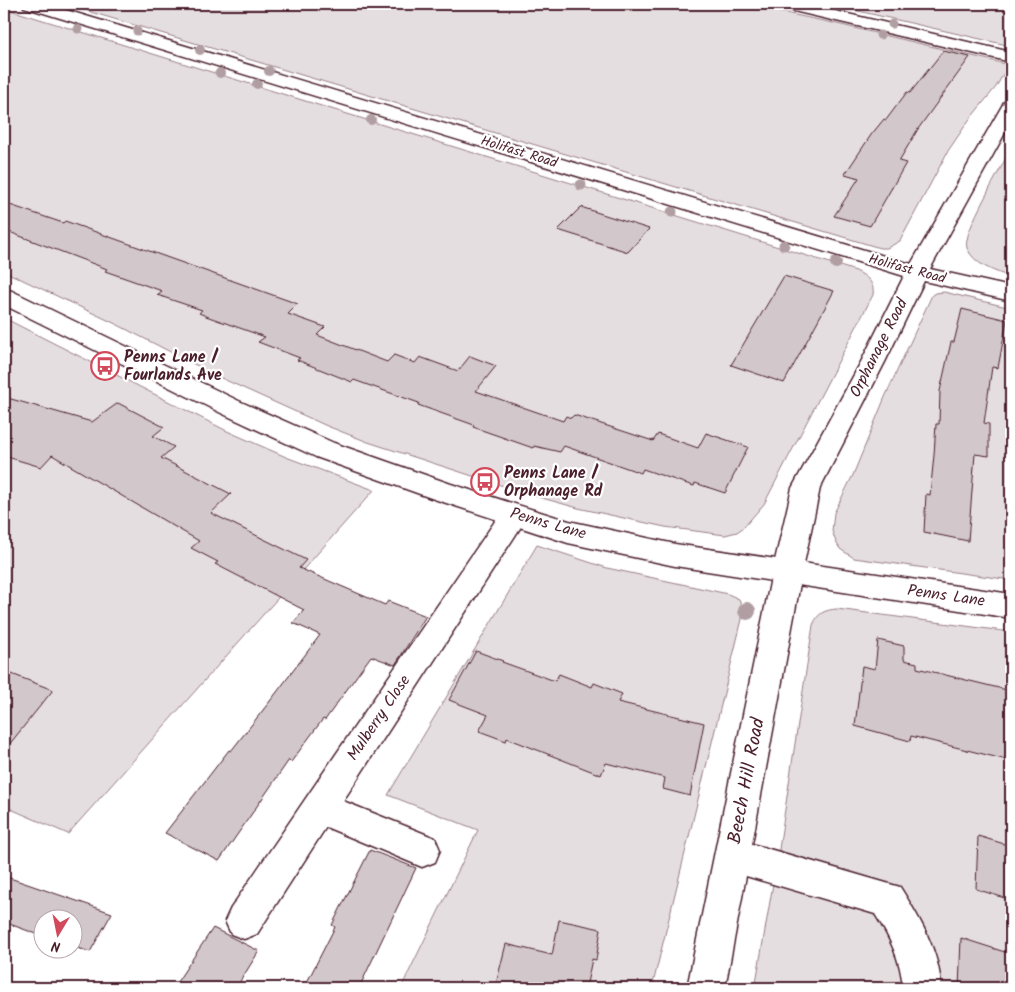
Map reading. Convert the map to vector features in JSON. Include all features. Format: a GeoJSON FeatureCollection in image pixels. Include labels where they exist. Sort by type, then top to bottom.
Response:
{"type":"FeatureCollection","features":[{"type":"Feature","properties":{"kind":"street","name":"Holifast Road"},"geometry":{"type":"LineString","coordinates":[[30,4],[917,273],[1011,294]]}},
{"type":"Feature","properties":{"kind":"street"},"geometry":{"type":"LineString","coordinates":[[785,4],[1011,57]]}},
{"type":"Feature","properties":{"kind":"street","name":"Orphanage Road"},"geometry":{"type":"LineString","coordinates":[[787,573],[806,488],[873,362],[917,273],[1011,106]]}},
{"type":"Feature","properties":{"kind":"street","name":"Penns Lane"},"geometry":{"type":"LineString","coordinates":[[4,296],[230,407],[325,450],[514,515],[577,534],[675,555],[1011,606]]}},
{"type":"Feature","properties":{"kind":"street","name":"Mulberry Close"},"geometry":{"type":"LineString","coordinates":[[244,922],[514,515]]}},
{"type":"Feature","properties":{"kind":"street","name":"Beech Hill Road"},"geometry":{"type":"LineString","coordinates":[[706,988],[787,573]]}},
{"type":"Feature","properties":{"kind":"street"},"geometry":{"type":"LineString","coordinates":[[319,808],[422,850]]}},
{"type":"Feature","properties":{"kind":"street"},"geometry":{"type":"LineString","coordinates":[[732,854],[886,900],[907,932],[922,979],[922,988]]}},
{"type":"Feature","properties":{"kind":"shaded area"},"geometry":{"type":"Polygon","coordinates":[[[64,4],[743,4],[833,23],[1008,66],[996,87],[969,120],[948,151],[900,241],[887,248],[880,248],[64,4]]]}},
{"type":"Feature","properties":{"kind":"shaded area"},"geometry":{"type":"Polygon","coordinates":[[[828,4],[1011,4],[1011,46],[845,8],[828,4]]]}},
{"type":"Feature","properties":{"kind":"shaded area"},"geometry":{"type":"Polygon","coordinates":[[[4,8],[856,271],[866,277],[871,283],[873,295],[764,504],[744,527],[737,532],[725,535],[665,527],[578,508],[531,495],[368,442],[327,426],[221,378],[118,325],[4,271],[4,8]]]}},
{"type":"Feature","properties":{"kind":"shaded area"},"geometry":{"type":"Polygon","coordinates":[[[1011,147],[1011,277],[986,267],[975,259],[967,248],[967,240],[976,214],[1011,147]]]}},
{"type":"Feature","properties":{"kind":"shaded area"},"geometry":{"type":"Polygon","coordinates":[[[944,292],[1011,308],[1011,580],[854,558],[840,549],[832,531],[834,513],[853,475],[885,397],[932,295],[944,292]]]}},
{"type":"Feature","properties":{"kind":"shaded area"},"geometry":{"type":"Polygon","coordinates":[[[4,318],[227,431],[286,457],[374,490],[68,834],[4,806],[4,318]]]}},
{"type":"Feature","properties":{"kind":"shaded area"},"geometry":{"type":"Polygon","coordinates":[[[537,545],[607,568],[728,594],[739,599],[744,611],[652,988],[401,988],[478,830],[388,795],[537,545]]]}},
{"type":"Feature","properties":{"kind":"shaded area"},"geometry":{"type":"Polygon","coordinates":[[[837,609],[1011,632],[1011,988],[755,988],[779,849],[813,625],[822,613],[837,609]]]}},
{"type":"Feature","properties":{"kind":"building"},"geometry":{"type":"Polygon","coordinates":[[[943,51],[970,57],[918,129],[899,161],[906,163],[870,226],[834,216],[859,178],[845,174],[871,135],[884,119],[886,120],[907,92],[910,93],[943,51]]]}},
{"type":"Feature","properties":{"kind":"building"},"geometry":{"type":"Polygon","coordinates":[[[4,203],[63,223],[65,221],[298,304],[288,314],[325,327],[317,335],[387,362],[394,355],[415,363],[420,357],[458,371],[470,356],[496,366],[476,391],[563,421],[566,416],[571,418],[574,415],[653,441],[658,434],[698,448],[706,433],[748,447],[725,493],[695,483],[694,486],[643,469],[641,473],[564,446],[560,452],[534,446],[533,448],[473,427],[474,425],[418,405],[419,403],[354,380],[352,382],[297,360],[300,358],[258,342],[265,337],[199,313],[202,310],[157,295],[162,291],[105,271],[107,269],[4,230],[4,203]]]}},
{"type":"Feature","properties":{"kind":"building"},"geometry":{"type":"Polygon","coordinates":[[[581,207],[649,229],[628,252],[558,230],[581,207]]]}},
{"type":"Feature","properties":{"kind":"building"},"geometry":{"type":"Polygon","coordinates":[[[784,276],[834,291],[784,383],[731,365],[784,276]]]}},
{"type":"Feature","properties":{"kind":"building"},"geometry":{"type":"Polygon","coordinates":[[[962,309],[1007,320],[998,368],[992,367],[984,423],[989,424],[989,456],[975,454],[968,541],[924,532],[926,494],[930,495],[936,424],[939,424],[940,391],[951,342],[954,342],[962,309]]]}},
{"type":"Feature","properties":{"kind":"building"},"geometry":{"type":"Polygon","coordinates":[[[4,397],[92,422],[118,403],[164,427],[153,436],[174,447],[161,458],[231,494],[211,513],[306,560],[299,568],[385,605],[388,601],[426,616],[395,665],[371,656],[325,720],[323,719],[291,762],[289,760],[219,861],[165,833],[320,635],[293,623],[304,610],[215,564],[218,562],[191,548],[199,541],[52,455],[41,467],[4,456],[4,397]]]}},
{"type":"Feature","properties":{"kind":"building"},"geometry":{"type":"Polygon","coordinates":[[[878,640],[904,646],[904,660],[917,663],[917,668],[1011,691],[1011,761],[911,736],[910,741],[855,726],[862,666],[875,669],[878,640]]]}},
{"type":"Feature","properties":{"kind":"building"},"geometry":{"type":"Polygon","coordinates":[[[476,651],[555,681],[559,674],[592,687],[594,683],[622,694],[618,702],[704,723],[690,796],[663,789],[665,778],[606,763],[601,775],[507,738],[506,741],[479,731],[488,715],[449,700],[476,651]]]}},
{"type":"Feature","properties":{"kind":"building"},"geometry":{"type":"Polygon","coordinates":[[[4,671],[53,690],[4,751],[4,671]]]}},
{"type":"Feature","properties":{"kind":"building"},"geometry":{"type":"Polygon","coordinates":[[[978,836],[1011,846],[1011,900],[976,889],[978,836]]]}},
{"type":"Feature","properties":{"kind":"building"},"geometry":{"type":"Polygon","coordinates":[[[370,850],[416,868],[359,988],[304,988],[335,927],[332,925],[370,850]]]}},
{"type":"Feature","properties":{"kind":"building"},"geometry":{"type":"Polygon","coordinates":[[[4,876],[112,913],[90,952],[82,949],[82,910],[32,910],[32,932],[4,922],[4,876]]]}},
{"type":"Feature","properties":{"kind":"building"},"geometry":{"type":"Polygon","coordinates":[[[559,920],[601,929],[596,960],[592,959],[586,988],[495,988],[506,944],[552,955],[559,920]]]}},
{"type":"Feature","properties":{"kind":"building"},"geometry":{"type":"Polygon","coordinates":[[[213,928],[259,951],[236,988],[173,988],[213,928]]]}},
{"type":"Feature","properties":{"kind":"building"},"geometry":{"type":"Polygon","coordinates":[[[961,938],[1011,954],[1011,988],[959,988],[961,938]]]}},
{"type":"Feature","properties":{"kind":"place","name":"Penns Lane / Fourlands Ave"},"geometry":{"type":"Point","coordinates":[105,366]}},
{"type":"Feature","properties":{"kind":"place","name":"Penns Lane / Orphanage Rd"},"geometry":{"type":"Point","coordinates":[485,482]}}]}
